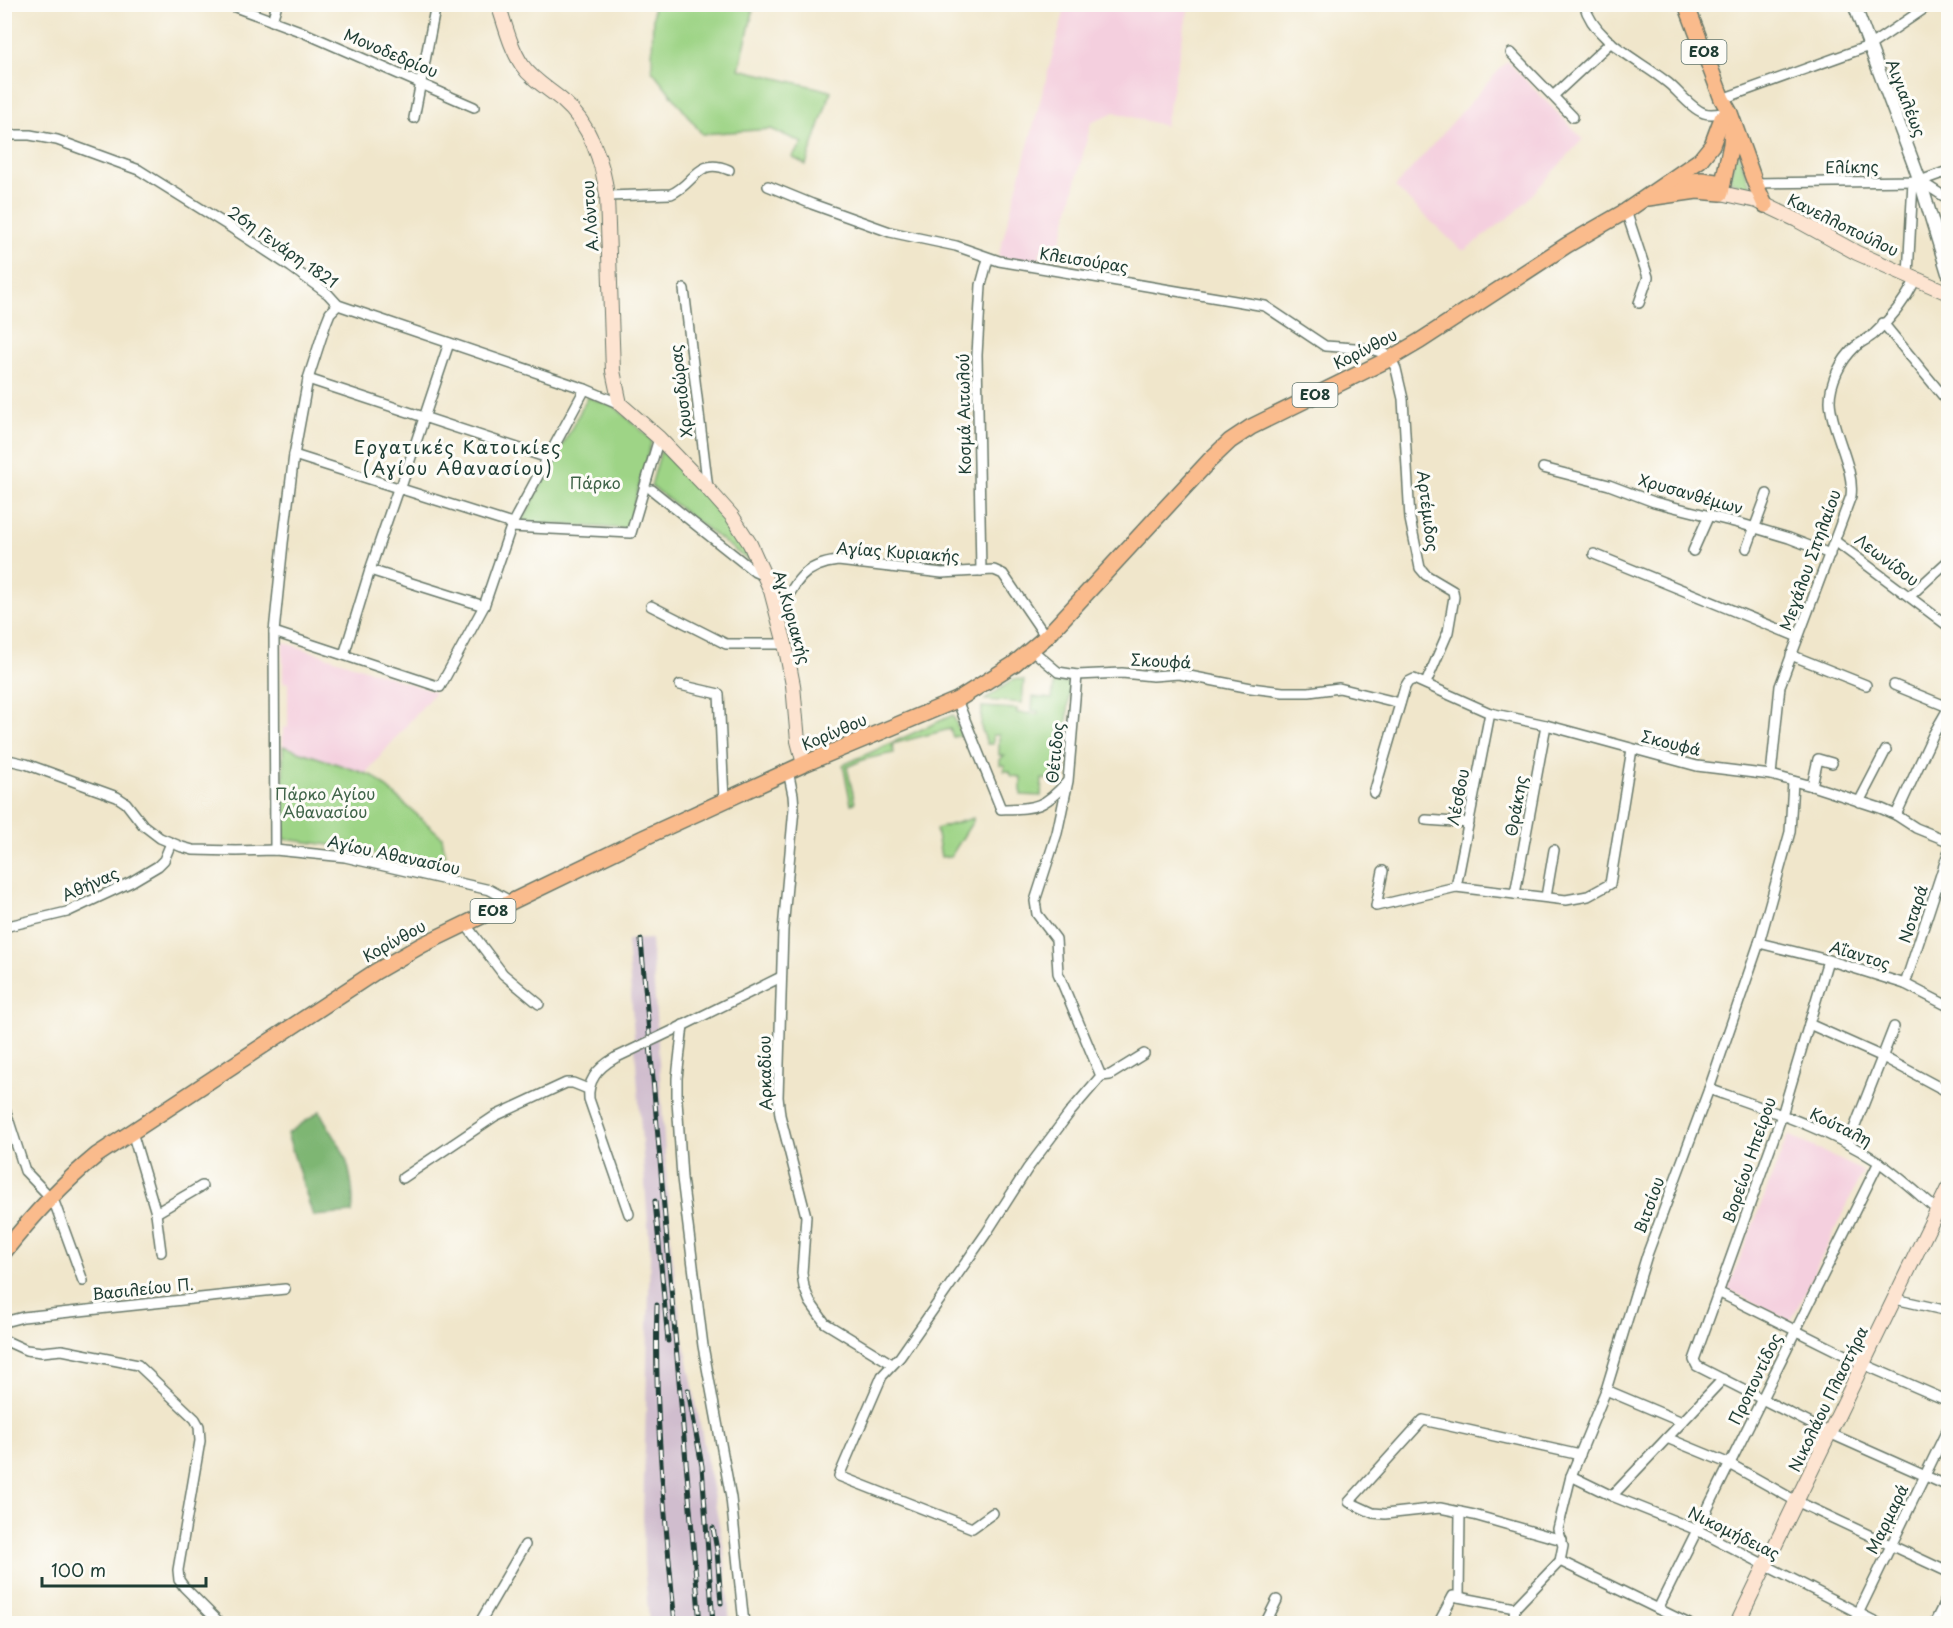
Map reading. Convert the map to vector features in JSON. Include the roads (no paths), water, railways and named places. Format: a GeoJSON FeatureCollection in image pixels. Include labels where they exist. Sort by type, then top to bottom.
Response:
{"type":"FeatureCollection","features":[{"type":"Feature","properties":{"kind":"main road","name":"Α.Λόντου"},"geometry":{"type":"LineString","coordinates":[[498,4],[522,65],[530,75],[564,102],[579,118],[603,171],[607,196],[613,370],[620,404]]}},
{"type":"Feature","properties":{"kind":"main road","name":"ΕΟ8"},"geometry":{"type":"LineString","coordinates":[[1686,4],[1724,113],[1731,144],[1718,187]]}},
{"type":"Feature","properties":{"kind":"main road","name":"ΕΟ8"},"geometry":{"type":"LineString","coordinates":[[1663,184],[1692,167],[1707,152],[1714,141],[1724,113]]}},
{"type":"Feature","properties":{"kind":"main road"},"geometry":{"type":"LineString","coordinates":[[1724,113],[1755,183],[1761,203]]}},
{"type":"Feature","properties":{"kind":"main road"},"geometry":{"type":"LineString","coordinates":[[1663,184],[1693,180],[1718,187]]}},
{"type":"Feature","properties":{"kind":"main road","name":"Κορίνθου"},"geometry":{"type":"LineString","coordinates":[[4,1252],[51,1197],[82,1168],[132,1132],[375,972],[422,945],[643,838],[788,771],[957,700],[994,677],[1046,637],[1209,460],[1230,441],[1258,424],[1420,341],[1567,245],[1645,199],[1663,184]]}},
{"type":"Feature","properties":{"kind":"main road","name":"Κορίνθου"},"geometry":{"type":"LineString","coordinates":[[1645,199],[1718,187]]}},
{"type":"Feature","properties":{"kind":"main road","name":"Κανελλοπούλου"},"geometry":{"type":"LineString","coordinates":[[1718,187],[1744,192],[1857,253],[1948,293]]}},
{"type":"Feature","properties":{"kind":"main road","name":"Αγ.Κυριακής"},"geometry":{"type":"LineString","coordinates":[[620,404],[658,438],[708,489],[738,525],[765,576],[792,675],[798,741],[804,764]]}},
{"type":"Feature","properties":{"kind":"main road","name":"Νικολάου Πλαστήρα"},"geometry":{"type":"LineString","coordinates":[[1737,1623],[1895,1299],[1943,1212],[1948,1188]]}},
{"type":"Feature","properties":{"kind":"street","name":"Μονοδεδρίου"},"geometry":{"type":"LineString","coordinates":[[227,4],[300,31],[474,107]]}},
{"type":"Feature","properties":{"kind":"street"},"geometry":{"type":"LineString","coordinates":[[272,21],[277,4]]}},
{"type":"Feature","properties":{"kind":"street"},"geometry":{"type":"LineString","coordinates":[[414,118],[436,4]]}},
{"type":"Feature","properties":{"kind":"street"},"geometry":{"type":"LineString","coordinates":[[1584,4],[1592,23],[1611,42],[1668,82],[1701,112],[1710,114],[1724,113],[1869,46],[1931,4]]}},
{"type":"Feature","properties":{"kind":"street","name":"Αιγιαλέως"},"geometry":{"type":"LineString","coordinates":[[1854,4],[1948,273]]}},
{"type":"Feature","properties":{"kind":"street"},"geometry":{"type":"LineString","coordinates":[[1553,96],[1611,42]]}},
{"type":"Feature","properties":{"kind":"street"},"geometry":{"type":"LineString","coordinates":[[1511,53],[1573,117]]}},
{"type":"Feature","properties":{"kind":"street","name":"26η Γενάρη 1821"},"geometry":{"type":"LineString","coordinates":[[4,135],[30,135],[57,141],[139,170],[291,267],[328,294],[338,305],[585,389],[620,404]]}},
{"type":"Feature","properties":{"kind":"street"},"geometry":{"type":"LineString","coordinates":[[607,196],[671,194],[679,191],[706,166],[719,165],[729,170]]}},
{"type":"Feature","properties":{"kind":"street","name":"Ελίκης"},"geometry":{"type":"LineString","coordinates":[[1755,183],[1917,181],[1948,171]]}},
{"type":"Feature","properties":{"kind":"street"},"geometry":{"type":"LineString","coordinates":[[1912,277],[1917,181],[1948,199]]}},
{"type":"Feature","properties":{"kind":"street","name":"Κλεισούρας"},"geometry":{"type":"LineString","coordinates":[[768,186],[890,232],[956,246],[988,259],[1265,306],[1325,346],[1370,349],[1384,353],[1390,358]]}},
{"type":"Feature","properties":{"kind":"street"},"geometry":{"type":"LineString","coordinates":[[1626,211],[1648,277],[1639,303]]}},
{"type":"Feature","properties":{"kind":"street","name":"Κοσμά Αιτωλού"},"geometry":{"type":"LineString","coordinates":[[981,571],[977,355],[981,285],[988,259]]}},
{"type":"Feature","properties":{"kind":"street","name":"Μεγάλου Σπηλαίου"},"geometry":{"type":"LineString","coordinates":[[1771,775],[1780,686],[1850,502],[1852,488],[1832,414],[1830,400],[1832,388],[1847,356],[1873,335],[1907,296],[1912,277]]}},
{"type":"Feature","properties":{"kind":"street","name":"Χρυσιδώρας"},"geometry":{"type":"LineString","coordinates":[[684,289],[708,489]]}},
{"type":"Feature","properties":{"kind":"street"},"geometry":{"type":"LineString","coordinates":[[274,849],[274,632],[283,543],[294,455],[308,379],[330,313],[338,305]]}},
{"type":"Feature","properties":{"kind":"street"},"geometry":{"type":"LineString","coordinates":[[1883,323],[1948,402]]}},
{"type":"Feature","properties":{"kind":"street"},"geometry":{"type":"LineString","coordinates":[[344,654],[370,570],[449,343]]}},
{"type":"Feature","properties":{"kind":"street","name":"Αρτέμιδος"},"geometry":{"type":"LineString","coordinates":[[1390,358],[1396,369],[1403,399],[1410,519],[1420,568],[1426,575],[1454,591],[1455,597],[1448,632],[1426,683]]}},
{"type":"Feature","properties":{"kind":"street"},"geometry":{"type":"LineString","coordinates":[[308,379],[548,458]]}},
{"type":"Feature","properties":{"kind":"street"},"geometry":{"type":"LineString","coordinates":[[274,632],[440,687],[484,606],[512,525],[585,389]]}},
{"type":"Feature","properties":{"kind":"street"},"geometry":{"type":"LineString","coordinates":[[294,455],[512,525],[631,533],[658,438]]}},
{"type":"Feature","properties":{"kind":"street","name":"Χρυσανθέμων"},"geometry":{"type":"LineString","coordinates":[[1543,468],[1609,485],[1654,502],[1754,528],[1830,554]]}},
{"type":"Feature","properties":{"kind":"street"},"geometry":{"type":"LineString","coordinates":[[652,490],[755,572],[765,576]]}},
{"type":"Feature","properties":{"kind":"street"},"geometry":{"type":"LineString","coordinates":[[1747,548],[1767,494]]}},
{"type":"Feature","properties":{"kind":"street"},"geometry":{"type":"LineString","coordinates":[[1693,551],[1709,515]]}},
{"type":"Feature","properties":{"kind":"street","name":"Λεωνίδου"},"geometry":{"type":"LineString","coordinates":[[1835,541],[1948,626]]}},
{"type":"Feature","properties":{"kind":"street"},"geometry":{"type":"LineString","coordinates":[[1594,554],[1798,637]]}},
{"type":"Feature","properties":{"kind":"street","name":"Αγίας Κυριακής"},"geometry":{"type":"LineString","coordinates":[[778,618],[799,578],[827,562],[838,561],[942,573],[994,570],[1003,574],[1046,637]]}},
{"type":"Feature","properties":{"kind":"street"},"geometry":{"type":"LineString","coordinates":[[1910,596],[1948,561]]}},
{"type":"Feature","properties":{"kind":"street"},"geometry":{"type":"LineString","coordinates":[[370,570],[484,606]]}},
{"type":"Feature","properties":{"kind":"street"},"geometry":{"type":"LineString","coordinates":[[651,606],[726,644],[785,644]]}},
{"type":"Feature","properties":{"kind":"street","name":"Σκουφά"},"geometry":{"type":"LineString","coordinates":[[1032,650],[1058,672],[1077,675],[1179,674],[1283,692],[1309,692],[1339,688],[1400,703]]}},
{"type":"Feature","properties":{"kind":"street"},"geometry":{"type":"LineString","coordinates":[[1791,655],[1866,685]]}},
{"type":"Feature","properties":{"kind":"street","name":"Θέτιδος"},"geometry":{"type":"LineString","coordinates":[[1077,675],[1068,781],[1057,833],[1035,901],[1035,909],[1056,939],[1058,974],[1101,1076]]}},
{"type":"Feature","properties":{"kind":"street"},"geometry":{"type":"LineString","coordinates":[[1374,793],[1408,682],[1414,680],[1426,683]]}},
{"type":"Feature","properties":{"kind":"street","name":"Σκουφά"},"geometry":{"type":"LineString","coordinates":[[1426,683],[1490,713],[1546,725],[1698,766],[1771,775],[1812,786],[1896,815],[1916,828],[1948,841]]}},
{"type":"Feature","properties":{"kind":"street"},"geometry":{"type":"LineString","coordinates":[[680,685],[718,694],[724,800]]}},
{"type":"Feature","properties":{"kind":"street"},"geometry":{"type":"LineString","coordinates":[[1894,685],[1948,708],[1896,815]]}},
{"type":"Feature","properties":{"kind":"street"},"geometry":{"type":"LineString","coordinates":[[957,700],[1001,809],[1034,808],[1060,790],[1068,781]]}},
{"type":"Feature","properties":{"kind":"street","name":"Λέσβου"},"geometry":{"type":"LineString","coordinates":[[1456,886],[1490,713]]}},
{"type":"Feature","properties":{"kind":"street","name":"Θράκης"},"geometry":{"type":"LineString","coordinates":[[1515,894],[1546,725]]}},
{"type":"Feature","properties":{"kind":"street"},"geometry":{"type":"LineString","coordinates":[[1383,871],[1377,906],[1456,886],[1566,900],[1588,896],[1610,884],[1632,749]]}},
{"type":"Feature","properties":{"kind":"street"},"geometry":{"type":"LineString","coordinates":[[1859,802],[1886,750]]}},
{"type":"Feature","properties":{"kind":"street","name":"Αγίου Αθανασίου"},"geometry":{"type":"LineString","coordinates":[[4,759],[26,764],[117,797],[126,803],[149,830],[171,843],[193,849],[274,849],[345,857],[490,890],[512,902]]}},
{"type":"Feature","properties":{"kind":"street"},"geometry":{"type":"LineString","coordinates":[[1812,786],[1818,759],[1832,762]]}},
{"type":"Feature","properties":{"kind":"street","name":"Αρκαδίου"},"geometry":{"type":"LineString","coordinates":[[788,771],[794,808],[781,977],[780,1115],[806,1216],[802,1267],[804,1287],[810,1302],[825,1323],[892,1364]]}},
{"type":"Feature","properties":{"kind":"street","name":"Βιτσίου"},"geometry":{"type":"LineString","coordinates":[[1560,1561],[1563,1546],[1558,1528],[1571,1476],[1606,1390],[1647,1255],[1709,1089],[1759,943],[1790,832],[1794,782]]}},
{"type":"Feature","properties":{"kind":"street"},"geometry":{"type":"LineString","coordinates":[[1425,820],[1468,823]]}},
{"type":"Feature","properties":{"kind":"street","name":"Αθήνας"},"geometry":{"type":"LineString","coordinates":[[4,927],[67,912],[110,893],[158,866],[164,860],[171,843]]}},
{"type":"Feature","properties":{"kind":"street"},"geometry":{"type":"LineString","coordinates":[[1546,897],[1554,850]]}},
{"type":"Feature","properties":{"kind":"street","name":"Νοταρά"},"geometry":{"type":"LineString","coordinates":[[1905,984],[1948,853]]}},
{"type":"Feature","properties":{"kind":"street"},"geometry":{"type":"LineString","coordinates":[[466,924],[503,974],[539,1004]]}},
{"type":"Feature","properties":{"kind":"street","name":"Αΐαντος"},"geometry":{"type":"LineString","coordinates":[[1759,943],[1828,960],[1905,984],[1948,1006]]}},
{"type":"Feature","properties":{"kind":"street","name":"Βορείου Ηπείρου"},"geometry":{"type":"LineString","coordinates":[[1723,1379],[1697,1366],[1694,1355],[1782,1115],[1828,960]]}},
{"type":"Feature","properties":{"kind":"street"},"geometry":{"type":"LineString","coordinates":[[629,1214],[590,1099],[588,1089],[593,1078],[604,1064],[615,1058],[781,977]]}},
{"type":"Feature","properties":{"kind":"street"},"geometry":{"type":"LineString","coordinates":[[1809,1024],[1883,1057],[1948,1092]]}},
{"type":"Feature","properties":{"kind":"street"},"geometry":{"type":"LineString","coordinates":[[679,1027],[677,1100],[683,1189],[703,1346],[732,1498],[744,1623]]}},
{"type":"Feature","properties":{"kind":"street"},"geometry":{"type":"LineString","coordinates":[[1848,1144],[1894,1027]]}},
{"type":"Feature","properties":{"kind":"street"},"geometry":{"type":"LineString","coordinates":[[993,1513],[972,1528],[839,1476],[882,1376],[900,1357],[987,1232],[1028,1168],[1101,1076],[1110,1075],[1144,1054]]}},
{"type":"Feature","properties":{"kind":"street"},"geometry":{"type":"LineString","coordinates":[[403,1178],[495,1116],[566,1083],[573,1083],[588,1089]]}},
{"type":"Feature","properties":{"kind":"street","name":"Κούταλη"},"geometry":{"type":"LineString","coordinates":[[1709,1089],[1782,1115],[1848,1144],[1879,1162],[1943,1212]]}},
{"type":"Feature","properties":{"kind":"street"},"geometry":{"type":"LineString","coordinates":[[4,1106],[25,1170],[51,1197],[83,1281]]}},
{"type":"Feature","properties":{"kind":"street"},"geometry":{"type":"LineString","coordinates":[[132,1132],[156,1212],[161,1251]]}},
{"type":"Feature","properties":{"kind":"street","name":"Προποντίδος"},"geometry":{"type":"LineString","coordinates":[[1658,1609],[1879,1162]]}},
{"type":"Feature","properties":{"kind":"street"},"geometry":{"type":"LineString","coordinates":[[156,1212],[202,1186]]}},
{"type":"Feature","properties":{"kind":"street","name":"Βασιλείου Π."},"geometry":{"type":"LineString","coordinates":[[4,1322],[23,1317],[285,1289]]}},
{"type":"Feature","properties":{"kind":"street"},"geometry":{"type":"LineString","coordinates":[[1718,1292],[1863,1364],[1948,1401]]}},
{"type":"Feature","properties":{"kind":"street"},"geometry":{"type":"LineString","coordinates":[[1895,1299],[1948,1311]]}},
{"type":"Feature","properties":{"kind":"street"},"geometry":{"type":"LineString","coordinates":[[4,1340],[26,1350],[42,1352],[62,1350],[138,1365],[191,1414],[199,1426],[200,1440],[178,1570],[179,1580],[221,1623]]}},
{"type":"Feature","properties":{"kind":"street"},"geometry":{"type":"LineString","coordinates":[[1612,1496],[1723,1379],[1829,1433],[1948,1486]]}},
{"type":"Feature","properties":{"kind":"street"},"geometry":{"type":"LineString","coordinates":[[1606,1390],[1683,1422]]}},
{"type":"Feature","properties":{"kind":"street"},"geometry":{"type":"LineString","coordinates":[[1562,1540],[1440,1508],[1385,1514],[1373,1513],[1349,1502],[1424,1420],[1580,1455]]}},
{"type":"Feature","properties":{"kind":"street","name":"Μαρμαρά"},"geometry":{"type":"LineString","coordinates":[[1852,1623],[1892,1546],[1948,1428]]}},
{"type":"Feature","properties":{"kind":"street"},"geometry":{"type":"LineString","coordinates":[[1667,1438],[1730,1464],[1796,1501],[1948,1572]]}},
{"type":"Feature","properties":{"kind":"street","name":"Νικομήδειας"},"geometry":{"type":"LineString","coordinates":[[1571,1476],[1612,1496],[1697,1530],[1880,1623]]}},
{"type":"Feature","properties":{"kind":"street"},"geometry":{"type":"LineString","coordinates":[[1458,1597],[1460,1512]]}},
{"type":"Feature","properties":{"kind":"street"},"geometry":{"type":"LineString","coordinates":[[479,1623],[525,1545]]}},
{"type":"Feature","properties":{"kind":"street"},"geometry":{"type":"LineString","coordinates":[[1514,1623],[1515,1608],[1560,1561],[1689,1623]]}},
{"type":"Feature","properties":{"kind":"street"},"geometry":{"type":"LineString","coordinates":[[1438,1623],[1453,1596],[1515,1608]]}},
{"type":"Feature","properties":{"kind":"street"},"geometry":{"type":"LineString","coordinates":[[1934,1623],[1948,1596]]}},
{"type":"Feature","properties":{"kind":"street"},"geometry":{"type":"LineString","coordinates":[[1265,1623],[1277,1600]]}},
{"type":"Feature","properties":{"kind":"railway"},"geometry":{"type":"LineString","coordinates":[[641,940],[700,1624]]}},
{"type":"Feature","properties":{"kind":"railway"},"geometry":{"type":"LineString","coordinates":[[655,1201],[668,1341]]}},
{"type":"Feature","properties":{"kind":"railway"},"geometry":{"type":"LineString","coordinates":[[657,1305],[659,1425],[675,1624]]}},
{"type":"Feature","properties":{"kind":"railway"},"geometry":{"type":"LineString","coordinates":[[688,1390],[702,1466],[713,1624]]}},
{"type":"Feature","properties":{"kind":"railway"},"geometry":{"type":"LineString","coordinates":[[713,1528],[721,1603]]}},
{"type":"Feature","properties":{"kind":"district","name":"Εργατικές Κατοικίες (Αγίου Αθανασίου)"},"geometry":{"type":"Point","coordinates":[458,458]}},
{"type":"Feature","properties":{"kind":"park label","name":"Πάρκο"},"geometry":{"type":"Point","coordinates":[595,483]}},
{"type":"Feature","properties":{"kind":"park label","name":"Πάρκο Αγίου Αθανασίου"},"geometry":{"type":"Point","coordinates":[325,803]}}]}
